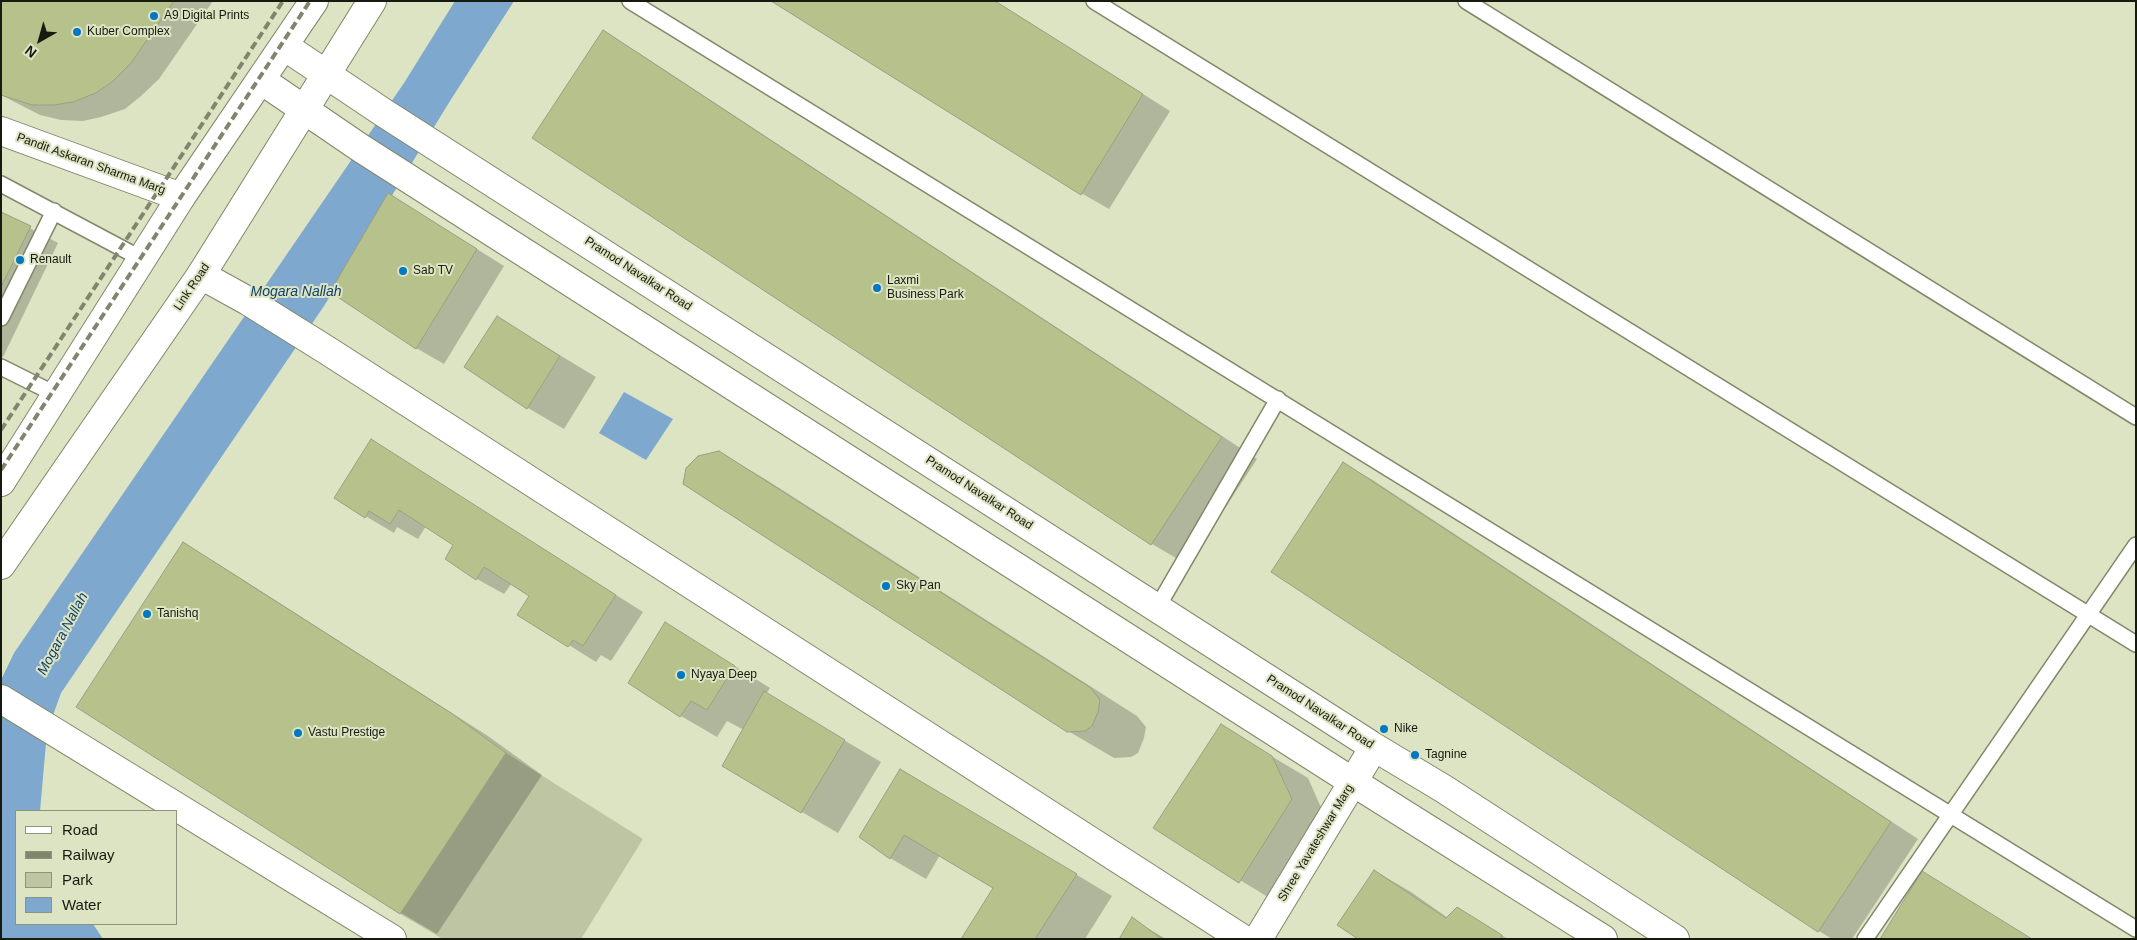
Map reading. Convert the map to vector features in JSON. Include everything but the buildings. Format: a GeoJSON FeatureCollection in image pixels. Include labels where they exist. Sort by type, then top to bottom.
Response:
{"type":"FeatureCollection","features":[{"type":"Feature","properties":{"kind":"street"},"geometry":{"type":"LineString","coordinates":[[1,482],[181,197],[314,1]]}},
{"type":"Feature","properties":{"kind":"street","name":"Link Road"},"geometry":{"type":"LineString","coordinates":[[1,565],[201,275],[372,1]]}},
{"type":"Feature","properties":{"kind":"street","name":"Pramod Navalkar Road"},"geometry":{"type":"LineString","coordinates":[[284,46],[384,113],[492,180],[1374,747],[1444,788],[1675,939]]}},
{"type":"Feature","properties":{"kind":"street"},"geometry":{"type":"LineString","coordinates":[[261,80],[359,147],[1353,782],[1603,939]]}},
{"type":"Feature","properties":{"kind":"street","name":"Pandit Askaran Sharma Marg"},"geometry":{"type":"LineString","coordinates":[[1,131],[181,197]]}},
{"type":"Feature","properties":{"kind":"street"},"geometry":{"type":"LineString","coordinates":[[201,275],[248,301],[325,349],[1243,939]]}},
{"type":"Feature","properties":{"kind":"street"},"geometry":{"type":"LineString","coordinates":[[1,699],[392,939]]}},
{"type":"Feature","properties":{"kind":"street","name":"Shree Yavateshwar Marg"},"geometry":{"type":"LineString","coordinates":[[1258,939],[1374,747]]}},
{"type":"Feature","properties":{"kind":"lane"},"geometry":{"type":"LineString","coordinates":[[630,1],[2136,929]]}},
{"type":"Feature","properties":{"kind":"lane"},"geometry":{"type":"LineString","coordinates":[[1094,1],[2136,644]]}},
{"type":"Feature","properties":{"kind":"lane"},"geometry":{"type":"LineString","coordinates":[[1466,1],[2136,417]]}},
{"type":"Feature","properties":{"kind":"lane"},"geometry":{"type":"LineString","coordinates":[[1,184],[142,259]]}},
{"type":"Feature","properties":{"kind":"lane"},"geometry":{"type":"LineString","coordinates":[[1,318],[54,211]]}},
{"type":"Feature","properties":{"kind":"lane"},"geometry":{"type":"LineString","coordinates":[[1,367],[57,395]]}},
{"type":"Feature","properties":{"kind":"lane"},"geometry":{"type":"LineString","coordinates":[[1157,608],[1278,399]]}},
{"type":"Feature","properties":{"kind":"lane"},"geometry":{"type":"LineString","coordinates":[[1865,939],[2136,545]]}},
{"type":"Feature","properties":{"kind":"green space"},"geometry":{"type":"Polygon","coordinates":[[[506,753],[643,839],[581,939],[443,939],[400,914],[506,753]]]}},
{"type":"Feature","properties":{"kind":"water","name":"Mogara Nallah"},"geometry":{"type":"Polygon","coordinates":[[[455,1],[514,1],[324,306],[61,693],[47,732],[40,810],[15,810],[15,925],[94,925],[103,939],[1,939],[1,680],[14,653],[404,83],[455,1]]]}},
{"type":"Feature","properties":{"kind":"water"},"geometry":{"type":"Polygon","coordinates":[[[624,392],[673,419],[646,460],[599,433],[624,392]]]}},
{"type":"Feature","properties":{"kind":"railway"},"geometry":{"type":"LineString","coordinates":[[1,430],[283,1]]}},
{"type":"Feature","properties":{"kind":"railway"},"geometry":{"type":"LineString","coordinates":[[1,470],[310,1]]}},
{"type":"Feature","properties":{"kind":"place","name":"A9 Digital Prints"},"geometry":{"type":"Point","coordinates":[154,16]}},
{"type":"Feature","properties":{"kind":"place","name":"Kuber Complex"},"geometry":{"type":"Point","coordinates":[77,32]}},
{"type":"Feature","properties":{"kind":"place","name":"Renault"},"geometry":{"type":"Point","coordinates":[20,260]}},
{"type":"Feature","properties":{"kind":"place","name":"Sab TV"},"geometry":{"type":"Point","coordinates":[403,271]}},
{"type":"Feature","properties":{"kind":"place","name":"Laxmi Business Park"},"geometry":{"type":"Point","coordinates":[877,288]}},
{"type":"Feature","properties":{"kind":"place","name":"Sky Pan"},"geometry":{"type":"Point","coordinates":[886,586]}},
{"type":"Feature","properties":{"kind":"place","name":"Tanishq"},"geometry":{"type":"Point","coordinates":[147,614]}},
{"type":"Feature","properties":{"kind":"place","name":"Nyaya Deep"},"geometry":{"type":"Point","coordinates":[681,675]}},
{"type":"Feature","properties":{"kind":"place","name":"Nike"},"geometry":{"type":"Point","coordinates":[1384,729]}},
{"type":"Feature","properties":{"kind":"place","name":"Vastu Prestige"},"geometry":{"type":"Point","coordinates":[298,733]}},
{"type":"Feature","properties":{"kind":"place","name":"Tagnine"},"geometry":{"type":"Point","coordinates":[1415,755]}}]}
